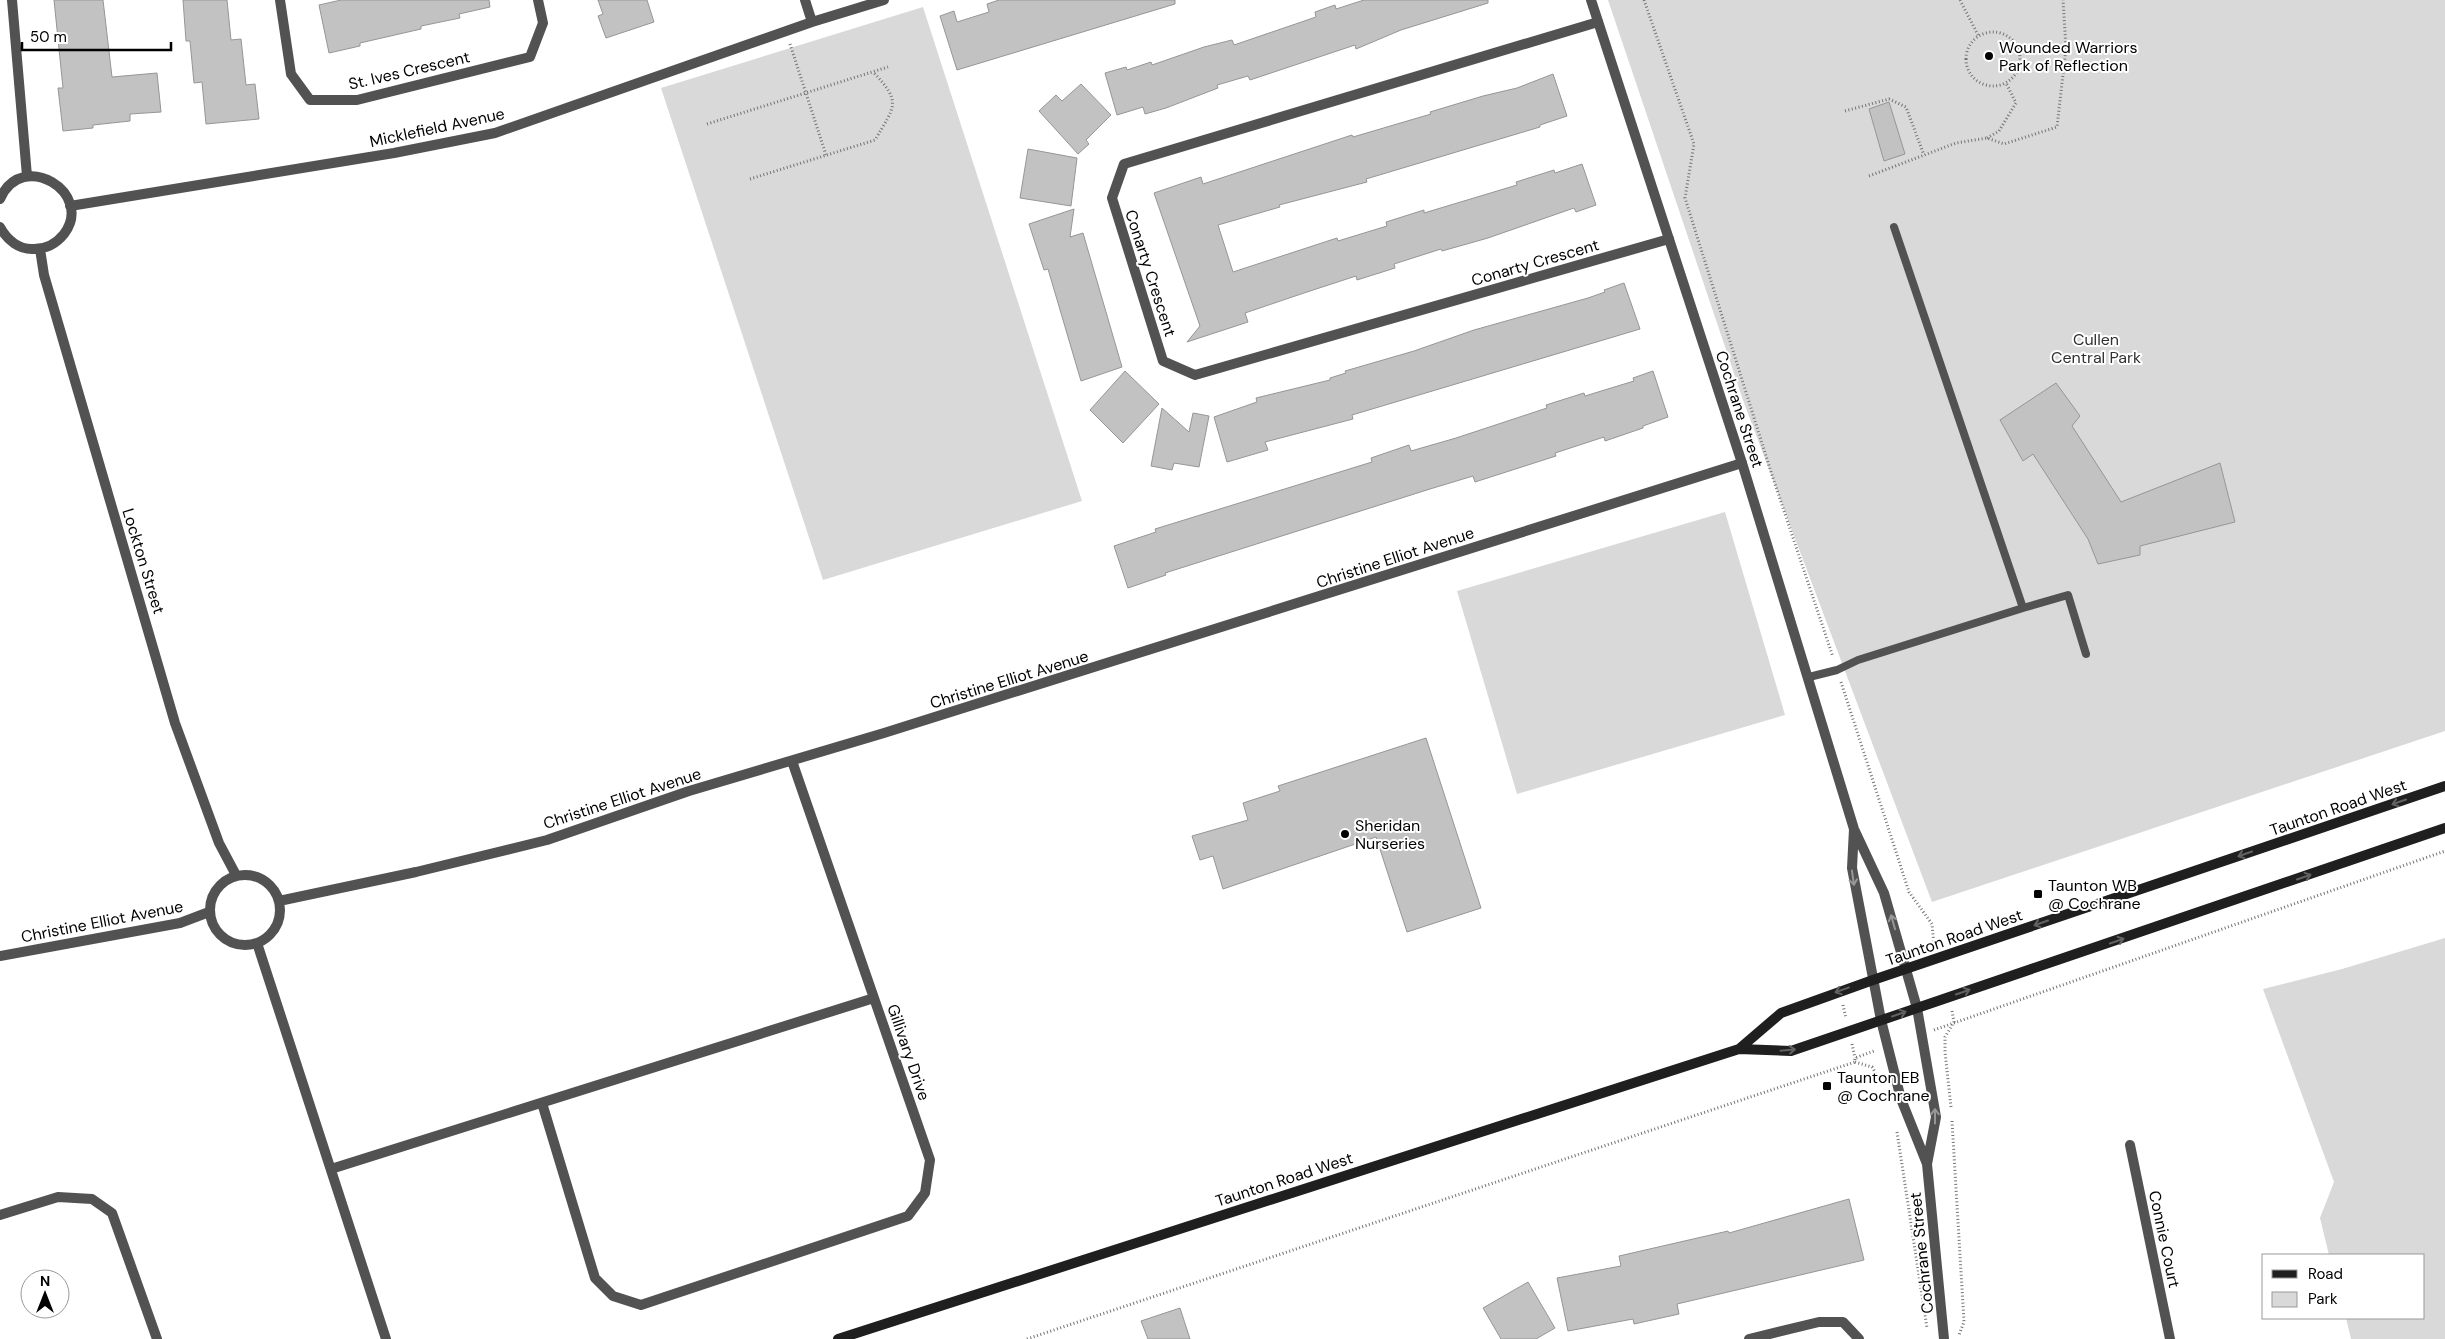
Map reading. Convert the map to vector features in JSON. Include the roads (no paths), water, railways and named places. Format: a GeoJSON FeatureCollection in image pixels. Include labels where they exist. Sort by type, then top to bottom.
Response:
{"type":"FeatureCollection","features":[{"type":"Feature","properties":{"kind":"main road","name":"Taunton Road West"},"geometry":{"type":"LineString","coordinates":[[1739,1048],[1781,1013],[1905,969],[2445,786]]}},
{"type":"Feature","properties":{"kind":"main road","name":"Taunton Road West"},"geometry":{"type":"LineString","coordinates":[[838,1339],[1739,1048],[1790,1051],[2445,828]]}},
{"type":"Feature","properties":{"kind":"street"},"geometry":{"type":"LineString","coordinates":[[12,0],[27,176]]}},
{"type":"Feature","properties":{"kind":"street","name":"St. Ives Crescent"},"geometry":{"type":"LineString","coordinates":[[280,0],[291,74],[310,100],[357,100],[530,57],[543,23],[538,0]]}},
{"type":"Feature","properties":{"kind":"street"},"geometry":{"type":"LineString","coordinates":[[806,0],[812,22]]}},
{"type":"Feature","properties":{"kind":"street","name":"Micklefield Avenue"},"geometry":{"type":"LineString","coordinates":[[70,206],[394,152],[495,133],[812,22],[884,0]]}},
{"type":"Feature","properties":{"kind":"street","name":"Cochrane Street"},"geometry":{"type":"LineString","coordinates":[[1591,0],[1742,463],[1854,829],[1884,893],[1917,1008],[1936,1117],[1927,1164],[1944,1339]]}},
{"type":"Feature","properties":{"kind":"street","name":"Conarty Crescent"},"geometry":{"type":"LineString","coordinates":[[1598,22],[1124,164],[1112,198],[1163,361],[1195,375],[1669,239]]}},
{"type":"Feature","properties":{"kind":"street"},"geometry":{"type":"LineString","coordinates":[[0,199],[8,186],[27,176],[38,176],[57,184],[64,192],[70,206],[69,222],[65,232],[59,240],[40,249],[20,247],[11,242],[0,227]]}},
{"type":"Feature","properties":{"kind":"street","name":"Lockton Street"},"geometry":{"type":"LineString","coordinates":[[40,249],[50,295],[94,450],[139,594],[175,723],[219,843],[236,875]]}},
{"type":"Feature","properties":{"kind":"street","name":"Christine Elliot Avenue"},"geometry":{"type":"LineString","coordinates":[[278,901],[398,876],[547,840],[689,791],[1132,656],[1742,463]]}},
{"type":"Feature","properties":{"kind":"street","name":"Gillivary Drive"},"geometry":{"type":"LineString","coordinates":[[542,1103],[595,1278],[613,1296],[641,1305],[908,1216],[925,1193],[930,1160],[792,760]]}},
{"type":"Feature","properties":{"kind":"street","name":"Cochrane Street"},"geometry":{"type":"LineString","coordinates":[[1854,829],[1852,868],[1881,1020],[1901,1100],[1927,1164]]}},
{"type":"Feature","properties":{"kind":"street"},"geometry":{"type":"LineString","coordinates":[[247,874],[266,881],[273,888],[278,901],[280,915],[277,924],[272,932],[257,943],[239,944],[222,937],[214,928],[210,912],[212,896],[217,887],[236,875],[247,874]]}},
{"type":"Feature","properties":{"kind":"street","name":"Christine Elliot Avenue"},"geometry":{"type":"LineString","coordinates":[[0,956],[180,923],[210,912]]}},
{"type":"Feature","properties":{"kind":"street"},"geometry":{"type":"LineString","coordinates":[[257,943],[386,1339]]}},
{"type":"Feature","properties":{"kind":"street"},"geometry":{"type":"LineString","coordinates":[[331,1169],[874,998]]}},
{"type":"Feature","properties":{"kind":"street","name":"Connie Court"},"geometry":{"type":"LineString","coordinates":[[2130,1145],[2170,1339]]}},
{"type":"Feature","properties":{"kind":"street"},"geometry":{"type":"LineString","coordinates":[[0,1215],[58,1197],[92,1199],[112,1213],[157,1339]]}},
{"type":"Feature","properties":{"kind":"street"},"geometry":{"type":"LineString","coordinates":[[1749,1339],[1819,1322],[1843,1322],[1859,1339]]}},
{"type":"Feature","properties":{"kind":"lane"},"geometry":{"type":"LineString","coordinates":[[1894,227],[2023,608]]}},
{"type":"Feature","properties":{"kind":"lane"},"geometry":{"type":"LineString","coordinates":[[1809,677],[1837,670],[1858,660],[2068,595],[2086,654]]}},
{"type":"Feature","properties":{"kind":"place","name":"Wounded Warriors Park of Reflection"},"geometry":{"type":"Point","coordinates":[1989,56]}},
{"type":"Feature","properties":{"kind":"place","name":"Sheridan Nurseries"},"geometry":{"type":"Point","coordinates":[1345,834]}},
{"type":"Feature","properties":{"kind":"place","name":"Taunton WB @ Cochrane"},"geometry":{"type":"Point","coordinates":[2038,894]}},
{"type":"Feature","properties":{"kind":"place","name":"Taunton EB @ Cochrane"},"geometry":{"type":"Point","coordinates":[1827,1086]}},
{"type":"Feature","properties":{"kind":"park label","name":"Cullen Central Park"},"geometry":{"type":"Point","coordinates":[2096,348]}}]}
